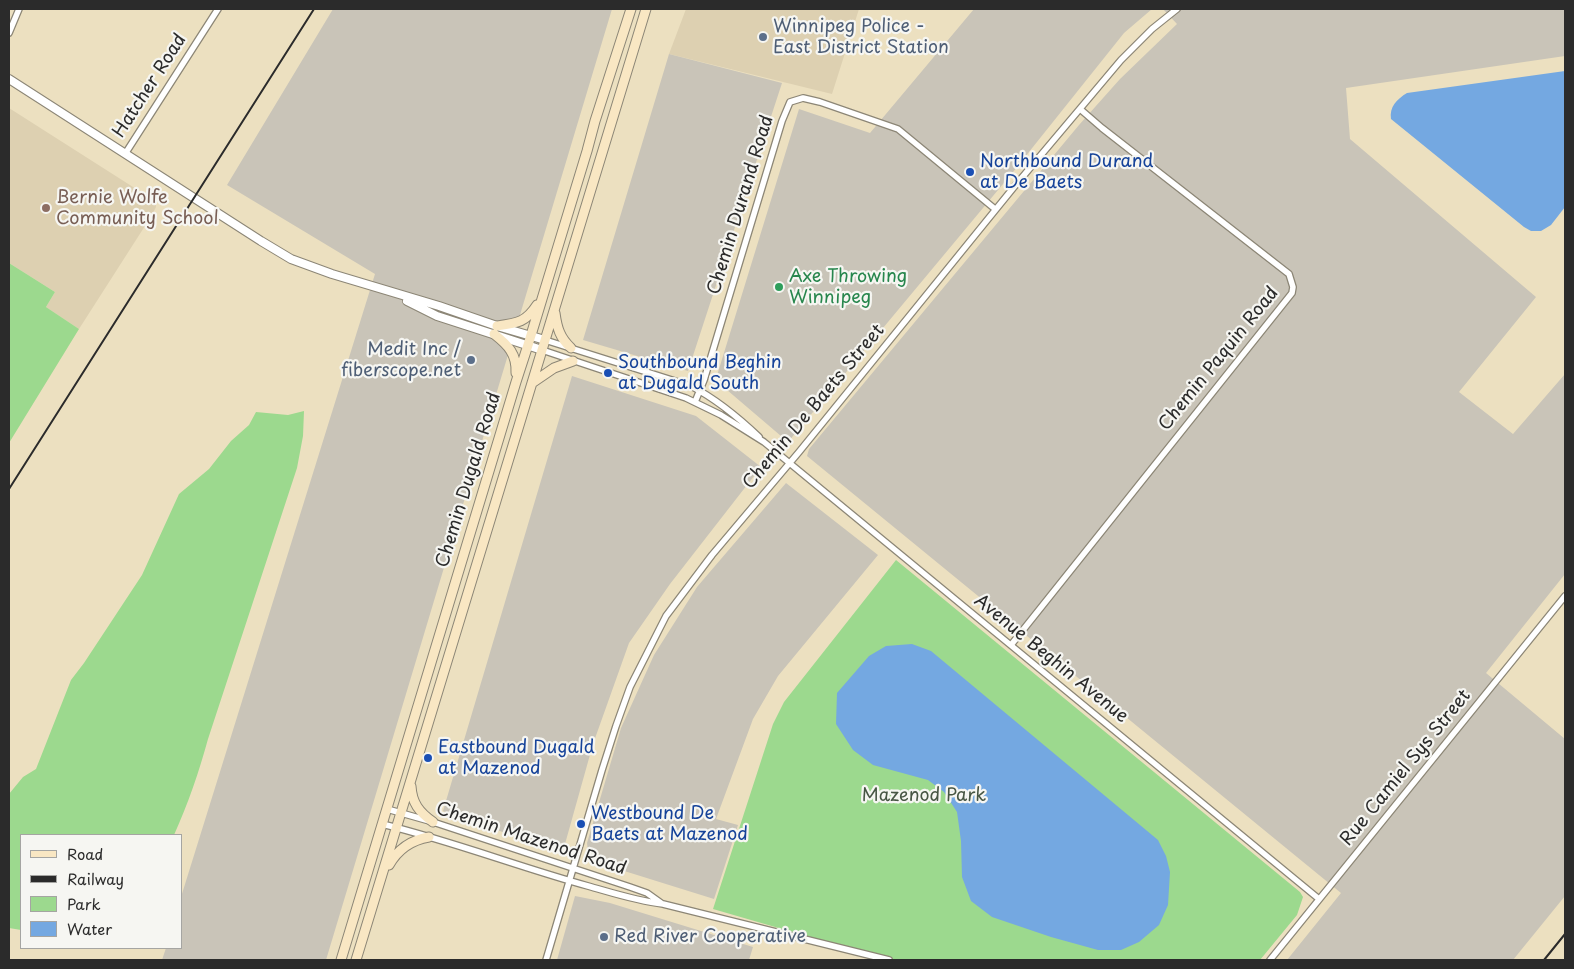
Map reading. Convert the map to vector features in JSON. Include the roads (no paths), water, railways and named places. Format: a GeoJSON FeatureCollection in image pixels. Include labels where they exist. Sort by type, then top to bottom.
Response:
{"type":"FeatureCollection","features":[{"type":"Feature","properties":{"kind":"main road","name":"Chemin Dugald Road"},"geometry":{"type":"LineString","coordinates":[[340,960],[516,382],[532,336],[595,121],[631,9]]}},
{"type":"Feature","properties":{"kind":"main road","name":"Chemin Dugald Road"},"geometry":{"type":"LineString","coordinates":[[356,960],[646,9]]}},
{"type":"Feature","properties":{"kind":"main road"},"geometry":{"type":"LineString","coordinates":[[516,382],[514,353],[496,330],[524,321],[543,296]]}},
{"type":"Feature","properties":{"kind":"main road"},"geometry":{"type":"LineString","coordinates":[[555,308],[557,330],[571,348]]}},
{"type":"Feature","properties":{"kind":"main road"},"geometry":{"type":"LineString","coordinates":[[532,383],[554,368],[572,361]]}},
{"type":"Feature","properties":{"kind":"main road"},"geometry":{"type":"LineString","coordinates":[[410,782],[412,796],[416,805],[421,813],[433,822]]}},
{"type":"Feature","properties":{"kind":"main road"},"geometry":{"type":"LineString","coordinates":[[382,875],[394,856],[406,845],[417,839],[429,837]]}},
{"type":"Feature","properties":{"kind":"street"},"geometry":{"type":"LineString","coordinates":[[9,33],[19,9]]}},
{"type":"Feature","properties":{"kind":"street","name":"Hatcher Road"},"geometry":{"type":"LineString","coordinates":[[125,154],[218,9]]}},
{"type":"Feature","properties":{"kind":"street","name":"Chemin De Baets Street"},"geometry":{"type":"LineString","coordinates":[[546,960],[602,770],[630,687],[666,616],[712,556],[995,209],[1139,41],[1177,9]]}},
{"type":"Feature","properties":{"kind":"street"},"geometry":{"type":"LineString","coordinates":[[9,79],[261,242],[291,258],[308,266],[439,306],[496,330]]}},
{"type":"Feature","properties":{"kind":"street","name":"Chemin Durand Road"},"geometry":{"type":"LineString","coordinates":[[695,402],[700,391],[782,121],[790,102],[803,98],[898,129],[995,209]]}},
{"type":"Feature","properties":{"kind":"street","name":"Chemin Paquin Road"},"geometry":{"type":"LineString","coordinates":[[1011,645],[1292,293],[1294,287],[1289,274],[1080,109]]}},
{"type":"Feature","properties":{"kind":"street","name":"Avenue Beghin Avenue"},"geometry":{"type":"LineString","coordinates":[[496,330],[532,336],[571,348],[680,382],[712,397],[789,463],[1319,899]]}},
{"type":"Feature","properties":{"kind":"street","name":"Avenue Beghin Avenue"},"geometry":{"type":"LineString","coordinates":[[496,330],[528,345],[572,361],[657,387],[695,402],[721,415],[764,442]]}},
{"type":"Feature","properties":{"kind":"street","name":"Rue Camiel Sys Street"},"geometry":{"type":"LineString","coordinates":[[1270,960],[1565,596]]}},
{"type":"Feature","properties":{"kind":"street","name":"Chemin Mazenod Road"},"geometry":{"type":"LineString","coordinates":[[387,809],[433,822],[647,893],[663,904]]}},
{"type":"Feature","properties":{"kind":"street","name":"Chemin Mazenod Road"},"geometry":{"type":"LineString","coordinates":[[382,824],[642,902],[663,904],[889,960]]}},
{"type":"Feature","properties":{"kind":"water"},"geometry":{"type":"Polygon","coordinates":[[[1565,71],[1565,207],[1551,225],[1541,231],[1531,231],[1524,227],[1391,119],[1391,111],[1395,104],[1407,93],[1565,71]]]}},
{"type":"Feature","properties":{"kind":"water"},"geometry":{"type":"Polygon","coordinates":[[[912,644],[931,651],[1158,840],[1166,856],[1170,872],[1168,905],[1159,925],[1139,942],[1121,950],[1098,950],[1051,937],[992,917],[971,901],[962,877],[961,841],[957,812],[944,792],[928,780],[873,765],[853,750],[836,724],[837,693],[869,656],[886,646],[912,644]]]}},
{"type":"Feature","properties":{"kind":"railway"},"geometry":{"type":"LineString","coordinates":[[9,489],[314,9]]}},
{"type":"Feature","properties":{"kind":"railway"},"geometry":{"type":"LineString","coordinates":[[1544,960],[1565,934]]}},
{"type":"Feature","properties":{"kind":"place","name":"Winnipeg Police - East District Station"},"geometry":{"type":"Point","coordinates":[763,37]}},
{"type":"Feature","properties":{"kind":"place","name":"Northbound Durand at De Baets"},"geometry":{"type":"Point","coordinates":[970,172]}},
{"type":"Feature","properties":{"kind":"place","name":"Bernie Wolfe Community School"},"geometry":{"type":"Point","coordinates":[46,208]}},
{"type":"Feature","properties":{"kind":"place","name":"Axe Throwing Winnipeg"},"geometry":{"type":"Point","coordinates":[779,287]}},
{"type":"Feature","properties":{"kind":"place","name":"Medit Inc / fiberscope.net"},"geometry":{"type":"Point","coordinates":[471,360]}},
{"type":"Feature","properties":{"kind":"place","name":"Southbound Beghin at Dugald South"},"geometry":{"type":"Point","coordinates":[608,373]}},
{"type":"Feature","properties":{"kind":"place","name":"Eastbound Dugald at Mazenod"},"geometry":{"type":"Point","coordinates":[428,758]}},
{"type":"Feature","properties":{"kind":"place","name":"Westbound De Baets at Mazenod"},"geometry":{"type":"Point","coordinates":[581,824]}},
{"type":"Feature","properties":{"kind":"place","name":"Red River Cooperative"},"geometry":{"type":"Point","coordinates":[604,937]}},
{"type":"Feature","properties":{"kind":"park label","name":"Mazenod Park"},"geometry":{"type":"Point","coordinates":[924,796]}}]}
